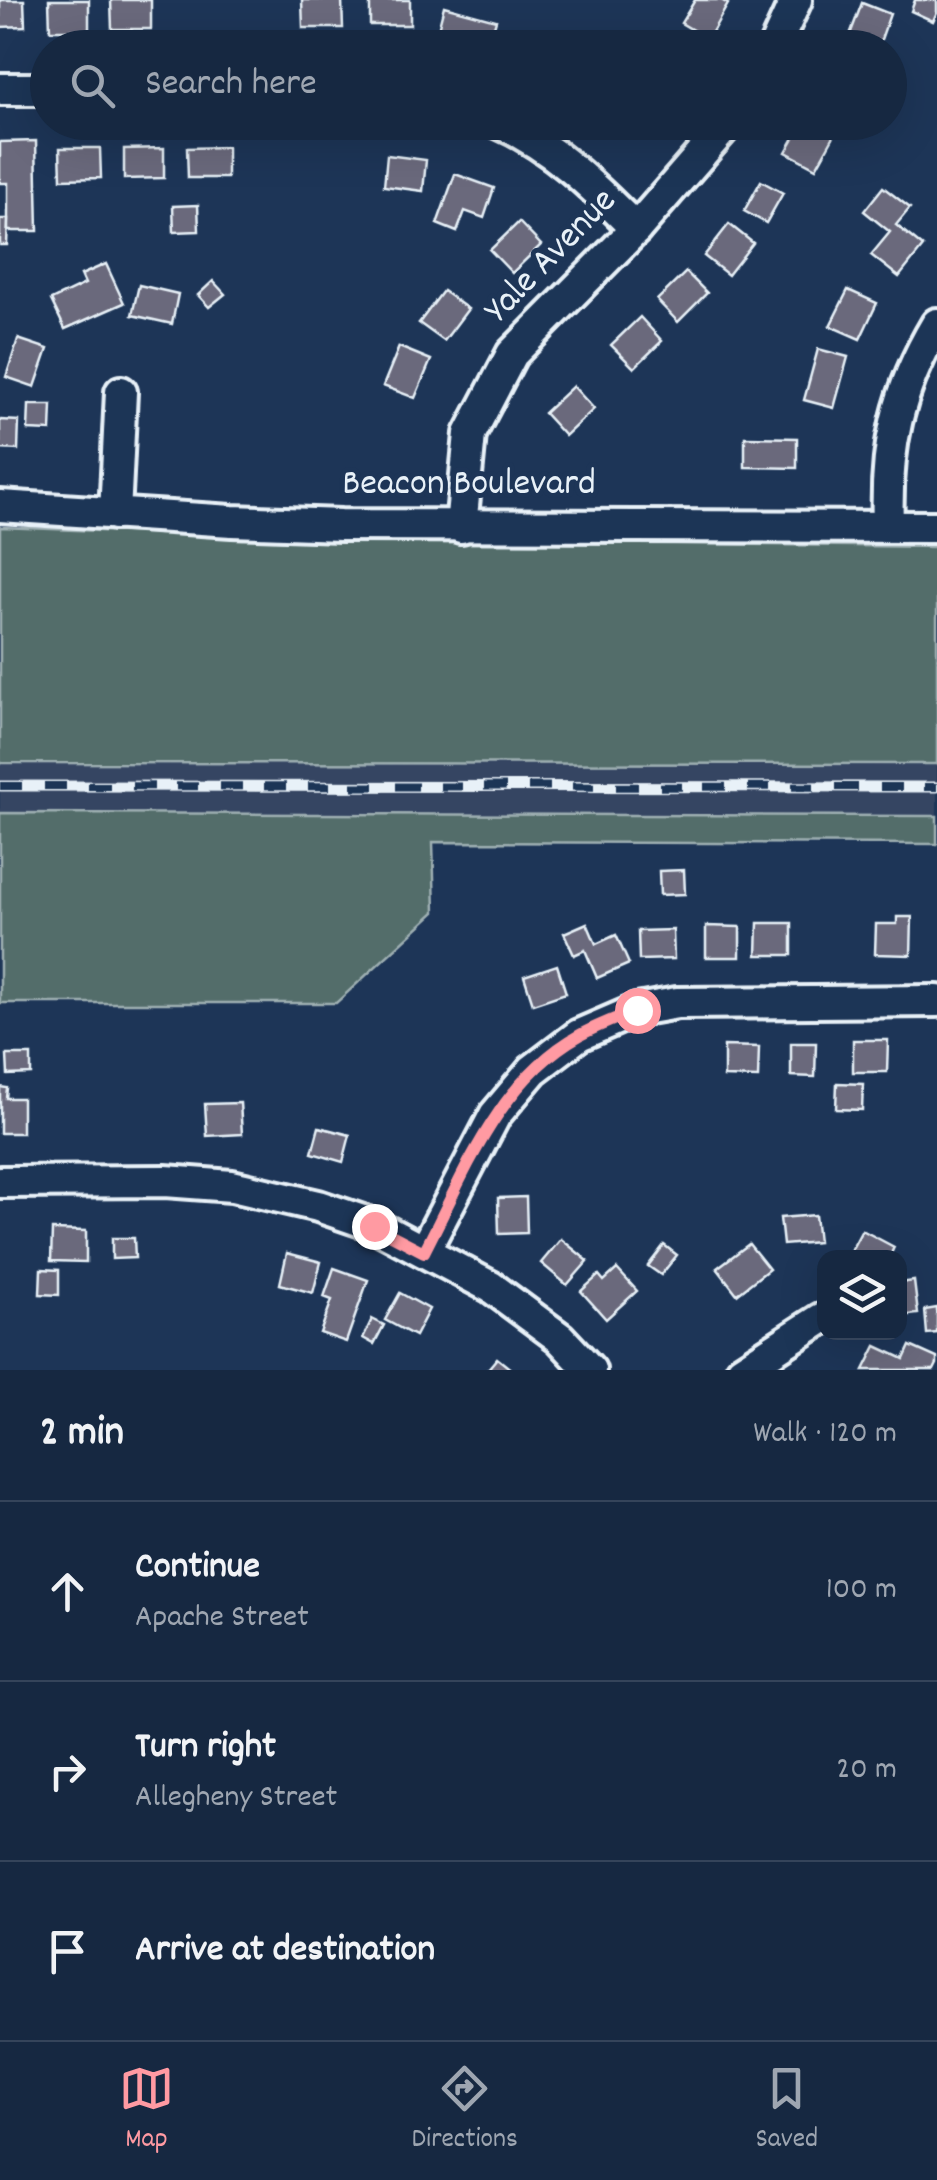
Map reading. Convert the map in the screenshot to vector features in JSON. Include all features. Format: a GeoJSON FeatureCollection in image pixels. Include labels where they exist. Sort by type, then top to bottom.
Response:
{"type":"FeatureCollection","features":[{"type":"Feature","properties":{"kind":"street"},"geometry":{"type":"LineString","coordinates":[[782,30],[796,0]]}},
{"type":"Feature","properties":{"kind":"street"},"geometry":{"type":"LineString","coordinates":[[0,89],[30,89]]}},
{"type":"Feature","properties":{"kind":"street"},"geometry":{"type":"LineString","coordinates":[[530,140],[582,175],[636,229]]}},
{"type":"Feature","properties":{"kind":"street","name":"Yale Avenue"},"geometry":{"type":"LineString","coordinates":[[461,526],[470,434],[512,354],[636,229],[713,140]]}},
{"type":"Feature","properties":{"kind":"street"},"geometry":{"type":"LineString","coordinates":[[888,526],[890,440],[914,366],[937,324]]}},
{"type":"Feature","properties":{"kind":"street"},"geometry":{"type":"LineString","coordinates":[[115,514],[121,392]]}},
{"type":"Feature","properties":{"kind":"street","name":"Beacon Boulevard"},"geometry":{"type":"LineString","coordinates":[[0,506],[232,521],[461,526],[937,527]]}},
{"type":"Feature","properties":{"kind":"street"},"geometry":{"type":"LineString","coordinates":[[424,1252],[495,1116],[533,1070],[579,1035],[637,1010],[677,1004],[937,1001]]}},
{"type":"Feature","properties":{"kind":"street"},"geometry":{"type":"LineString","coordinates":[[0,1182],[165,1181],[232,1186],[318,1206],[374,1226],[491,1287],[560,1338],[590,1370]]}},
{"type":"Feature","properties":{"kind":"street"},"geometry":{"type":"LineString","coordinates":[[742,1370],[817,1321]]}},
{"type":"Feature","properties":{"kind":"shaded area"},"geometry":{"type":"Polygon","coordinates":[[[0,763],[937,764],[937,817],[0,814],[0,763]]]}},
{"type":"Feature","properties":{"kind":"green space"},"geometry":{"type":"Polygon","coordinates":[[[0,527],[308,539],[937,547],[937,764],[0,763],[0,527]]]}},
{"type":"Feature","properties":{"kind":"green space"},"geometry":{"type":"Polygon","coordinates":[[[0,813],[937,816],[937,844],[433,842],[435,912],[336,1003],[0,1003],[0,813]]]}},
{"type":"Feature","properties":{"kind":"building"},"geometry":{"type":"Polygon","coordinates":[[[0,0],[24,0],[25,26],[0,27],[0,0]]]}},
{"type":"Feature","properties":{"kind":"building"},"geometry":{"type":"Polygon","coordinates":[[[49,0],[89,0],[89,30],[50,30],[49,0]]]}},
{"type":"Feature","properties":{"kind":"building"},"geometry":{"type":"Polygon","coordinates":[[[111,0],[151,0],[151,29],[112,29],[111,0]]]}},
{"type":"Feature","properties":{"kind":"building"},"geometry":{"type":"Polygon","coordinates":[[[302,0],[342,0],[343,28],[303,28],[302,0]]]}},
{"type":"Feature","properties":{"kind":"building"},"geometry":{"type":"Polygon","coordinates":[[[370,0],[410,0],[410,25],[370,25],[370,0]]]}},
{"type":"Feature","properties":{"kind":"building"},"geometry":{"type":"Polygon","coordinates":[[[695,0],[721,0],[728,4],[713,30],[693,30],[681,23],[695,0]]]}},
{"type":"Feature","properties":{"kind":"building"},"geometry":{"type":"Polygon","coordinates":[[[915,0],[937,0],[933,21],[911,11],[915,0]]]}},
{"type":"Feature","properties":{"kind":"building"},"geometry":{"type":"Polygon","coordinates":[[[862,3],[890,14],[884,30],[852,30],[862,3]]]}},
{"type":"Feature","properties":{"kind":"building"},"geometry":{"type":"Polygon","coordinates":[[[444,6],[496,20],[493,30],[438,30],[444,6]]]}},
{"type":"Feature","properties":{"kind":"building"},"geometry":{"type":"Polygon","coordinates":[[[793,140],[832,140],[816,168],[786,152],[793,140]]]}},
{"type":"Feature","properties":{"kind":"building"},"geometry":{"type":"Polygon","coordinates":[[[36,141],[38,231],[8,231],[8,183],[0,183],[0,142],[36,141]]]}},
{"type":"Feature","properties":{"kind":"building"},"geometry":{"type":"Polygon","coordinates":[[[227,147],[227,178],[188,178],[187,148],[227,147]]]}},
{"type":"Feature","properties":{"kind":"building"},"geometry":{"type":"Polygon","coordinates":[[[60,148],[100,148],[101,178],[61,179],[60,148]]]}},
{"type":"Feature","properties":{"kind":"building"},"geometry":{"type":"Polygon","coordinates":[[[164,148],[164,178],[124,179],[124,149],[164,148]]]}},
{"type":"Feature","properties":{"kind":"building"},"geometry":{"type":"Polygon","coordinates":[[[387,155],[426,160],[423,191],[384,186],[387,155]]]}},
{"type":"Feature","properties":{"kind":"building"},"geometry":{"type":"Polygon","coordinates":[[[455,174],[494,188],[484,218],[465,211],[457,232],[437,224],[455,174]]]}},
{"type":"Feature","properties":{"kind":"building"},"geometry":{"type":"Polygon","coordinates":[[[761,181],[783,193],[766,223],[744,211],[761,181]]]}},
{"type":"Feature","properties":{"kind":"building"},"geometry":{"type":"Polygon","coordinates":[[[883,187],[910,208],[896,225],[923,247],[899,277],[871,255],[890,232],[864,211],[883,187]]]}},
{"type":"Feature","properties":{"kind":"building"},"geometry":{"type":"Polygon","coordinates":[[[198,205],[199,231],[174,232],[173,206],[198,205]]]}},
{"type":"Feature","properties":{"kind":"building"},"geometry":{"type":"Polygon","coordinates":[[[0,219],[8,219],[7,245],[0,245],[0,219]]]}},
{"type":"Feature","properties":{"kind":"building"},"geometry":{"type":"Polygon","coordinates":[[[519,222],[541,245],[512,273],[490,250],[519,222]]]}},
{"type":"Feature","properties":{"kind":"building"},"geometry":{"type":"Polygon","coordinates":[[[729,224],[753,243],[728,275],[704,256],[729,224]]]}},
{"type":"Feature","properties":{"kind":"building"},"geometry":{"type":"Polygon","coordinates":[[[106,264],[124,303],[65,329],[51,300],[85,284],[81,275],[106,264]]]}},
{"type":"Feature","properties":{"kind":"building"},"geometry":{"type":"Polygon","coordinates":[[[686,272],[707,293],[678,322],[657,300],[686,272]]]}},
{"type":"Feature","properties":{"kind":"building"},"geometry":{"type":"Polygon","coordinates":[[[213,281],[225,294],[209,307],[198,295],[213,281]]]}},
{"type":"Feature","properties":{"kind":"building"},"geometry":{"type":"Polygon","coordinates":[[[139,285],[178,294],[172,324],[132,315],[139,285]]]}},
{"type":"Feature","properties":{"kind":"building"},"geometry":{"type":"Polygon","coordinates":[[[848,290],[877,303],[860,339],[830,326],[848,290]]]}},
{"type":"Feature","properties":{"kind":"building"},"geometry":{"type":"Polygon","coordinates":[[[443,291],[468,309],[444,341],[419,323],[443,291]]]}},
{"type":"Feature","properties":{"kind":"building"},"geometry":{"type":"Polygon","coordinates":[[[640,317],[662,341],[634,368],[611,345],[640,317]]]}},
{"type":"Feature","properties":{"kind":"building"},"geometry":{"type":"Polygon","coordinates":[[[18,339],[48,349],[35,387],[6,377],[18,339]]]}},
{"type":"Feature","properties":{"kind":"building"},"geometry":{"type":"Polygon","coordinates":[[[399,347],[431,360],[415,398],[383,386],[399,347]]]}},
{"type":"Feature","properties":{"kind":"building"},"geometry":{"type":"Polygon","coordinates":[[[818,349],[848,357],[834,408],[804,400],[818,349]]]}},
{"type":"Feature","properties":{"kind":"building"},"geometry":{"type":"Polygon","coordinates":[[[573,386],[594,409],[565,436],[544,413],[573,386]]]}},
{"type":"Feature","properties":{"kind":"building"},"geometry":{"type":"Polygon","coordinates":[[[29,405],[52,405],[51,431],[28,430],[29,405]]]}},
{"type":"Feature","properties":{"kind":"building"},"geometry":{"type":"Polygon","coordinates":[[[0,420],[19,421],[18,450],[0,449],[0,420]]]}},
{"type":"Feature","properties":{"kind":"building"},"geometry":{"type":"Polygon","coordinates":[[[745,437],[797,438],[797,468],[745,467],[745,437]]]}},
{"type":"Feature","properties":{"kind":"building"},"geometry":{"type":"Polygon","coordinates":[[[684,870],[685,894],[660,895],[659,871],[684,870]]]}},
{"type":"Feature","properties":{"kind":"building"},"geometry":{"type":"Polygon","coordinates":[[[897,917],[912,917],[911,955],[875,954],[876,924],[897,924],[897,917]]]}},
{"type":"Feature","properties":{"kind":"building"},"geometry":{"type":"Polygon","coordinates":[[[587,923],[596,944],[616,935],[629,964],[597,978],[585,950],[574,955],[564,933],[587,923]]]}},
{"type":"Feature","properties":{"kind":"building"},"geometry":{"type":"Polygon","coordinates":[[[758,923],[792,923],[792,955],[757,955],[758,923]]]}},
{"type":"Feature","properties":{"kind":"building"},"geometry":{"type":"Polygon","coordinates":[[[706,926],[740,927],[740,957],[706,957],[706,926]]]}},
{"type":"Feature","properties":{"kind":"building"},"geometry":{"type":"Polygon","coordinates":[[[673,930],[674,959],[639,960],[638,931],[673,930]]]}},
{"type":"Feature","properties":{"kind":"building"},"geometry":{"type":"Polygon","coordinates":[[[557,965],[566,993],[533,1004],[524,976],[557,965]]]}},
{"type":"Feature","properties":{"kind":"building"},"geometry":{"type":"Polygon","coordinates":[[[853,1040],[888,1040],[887,1072],[853,1072],[853,1040]]]}},
{"type":"Feature","properties":{"kind":"building"},"geometry":{"type":"Polygon","coordinates":[[[791,1043],[816,1043],[815,1077],[791,1076],[791,1043]]]}},
{"type":"Feature","properties":{"kind":"building"},"geometry":{"type":"Polygon","coordinates":[[[724,1046],[759,1047],[758,1078],[724,1077],[724,1046]]]}},
{"type":"Feature","properties":{"kind":"building"},"geometry":{"type":"Polygon","coordinates":[[[7,1055],[31,1055],[31,1074],[8,1075],[7,1055]]]}},
{"type":"Feature","properties":{"kind":"building"},"geometry":{"type":"Polygon","coordinates":[[[837,1083],[863,1084],[862,1110],[836,1109],[837,1083]]]}},
{"type":"Feature","properties":{"kind":"building"},"geometry":{"type":"Polygon","coordinates":[[[0,1087],[7,1088],[6,1098],[22,1098],[22,1133],[0,1133],[0,1087]]]}},
{"type":"Feature","properties":{"kind":"building"},"geometry":{"type":"Polygon","coordinates":[[[240,1103],[242,1134],[207,1136],[205,1104],[240,1103]]]}},
{"type":"Feature","properties":{"kind":"building"},"geometry":{"type":"Polygon","coordinates":[[[319,1127],[350,1135],[343,1162],[312,1153],[319,1127]]]}},
{"type":"Feature","properties":{"kind":"building"},"geometry":{"type":"Polygon","coordinates":[[[526,1197],[527,1233],[499,1234],[498,1198],[526,1197]]]}},
{"type":"Feature","properties":{"kind":"building"},"geometry":{"type":"Polygon","coordinates":[[[815,1215],[818,1242],[783,1245],[780,1218],[815,1215]]]}},
{"type":"Feature","properties":{"kind":"building"},"geometry":{"type":"Polygon","coordinates":[[[52,1230],[86,1231],[86,1262],[51,1261],[52,1230]]]}},
{"type":"Feature","properties":{"kind":"building"},"geometry":{"type":"Polygon","coordinates":[[[862,1230],[894,1247],[893,1250],[851,1250],[862,1230]]]}},
{"type":"Feature","properties":{"kind":"building"},"geometry":{"type":"Polygon","coordinates":[[[112,1238],[134,1238],[135,1258],[112,1259],[112,1238]]]}},
{"type":"Feature","properties":{"kind":"building"},"geometry":{"type":"Polygon","coordinates":[[[561,1239],[588,1261],[567,1285],[541,1263],[561,1239]]]}},
{"type":"Feature","properties":{"kind":"building"},"geometry":{"type":"Polygon","coordinates":[[[749,1244],[769,1269],[737,1294],[717,1268],[749,1244]]]}},
{"type":"Feature","properties":{"kind":"building"},"geometry":{"type":"Polygon","coordinates":[[[664,1245],[677,1255],[661,1275],[648,1266],[664,1245]]]}},
{"type":"Feature","properties":{"kind":"building"},"geometry":{"type":"Polygon","coordinates":[[[287,1253],[321,1262],[313,1293],[280,1284],[287,1253]]]}},
{"type":"Feature","properties":{"kind":"building"},"geometry":{"type":"Polygon","coordinates":[[[334,1268],[368,1280],[346,1342],[320,1333],[332,1300],[324,1297],[334,1268]]]}},
{"type":"Feature","properties":{"kind":"building"},"geometry":{"type":"Polygon","coordinates":[[[41,1269],[59,1270],[59,1295],[40,1294],[41,1269]]]}},
{"type":"Feature","properties":{"kind":"building"},"geometry":{"type":"Polygon","coordinates":[[[617,1269],[637,1291],[606,1319],[581,1291],[599,1275],[604,1281],[617,1269]]]}},
{"type":"Feature","properties":{"kind":"building"},"geometry":{"type":"Polygon","coordinates":[[[914,1281],[918,1314],[907,1315],[907,1282],[914,1281]]]}},
{"type":"Feature","properties":{"kind":"building"},"geometry":{"type":"Polygon","coordinates":[[[400,1293],[429,1309],[415,1336],[385,1320],[400,1293]]]}},
{"type":"Feature","properties":{"kind":"building"},"geometry":{"type":"Polygon","coordinates":[[[937,1308],[937,1333],[927,1334],[925,1310],[937,1308]]]}},
{"type":"Feature","properties":{"kind":"building"},"geometry":{"type":"Polygon","coordinates":[[[372,1319],[384,1325],[374,1344],[363,1338],[372,1319]]]}},
{"type":"Feature","properties":{"kind":"building"},"geometry":{"type":"Polygon","coordinates":[[[876,1346],[904,1359],[910,1346],[937,1358],[937,1364],[934,1370],[864,1370],[876,1346]]]}},
{"type":"Feature","properties":{"kind":"building"},"geometry":{"type":"Polygon","coordinates":[[[497,1358],[512,1370],[487,1370],[497,1358]]]}},
{"type":"Feature","properties":{"kind":"railway"},"geometry":{"type":"LineString","coordinates":[[0,786],[937,787]]}},
{"type":"Feature","properties":{"kind":"route"},"geometry":{"type":"LineString","coordinates":[[374,1226],[424,1252],[495,1116],[533,1070],[579,1035],[637,1010]]}}]}
